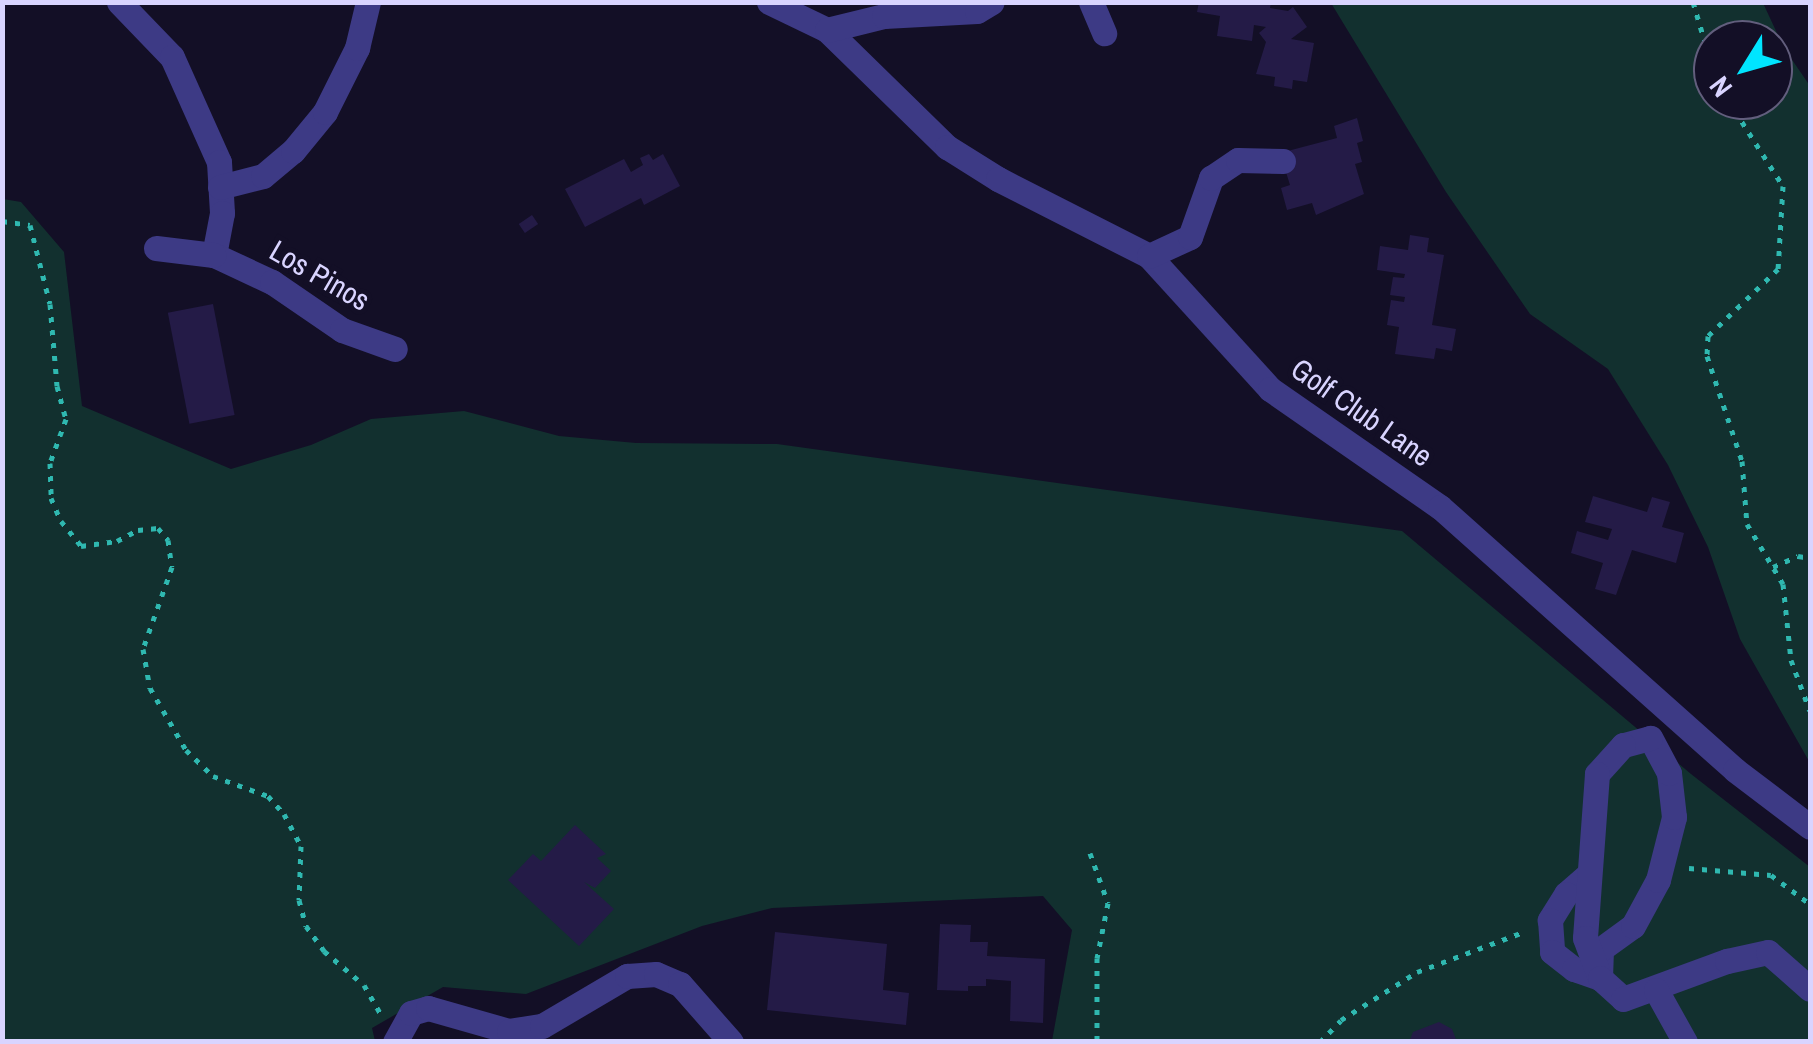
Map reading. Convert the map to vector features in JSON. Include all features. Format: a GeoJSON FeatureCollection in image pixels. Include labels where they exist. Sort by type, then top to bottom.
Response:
{"type":"FeatureCollection","features":[{"type":"Feature","properties":{"kind":"street"},"geometry":{"type":"LineString","coordinates":[[119,2],[172,57],[219,162],[222,213],[214,255]]}},
{"type":"Feature","properties":{"kind":"street"},"geometry":{"type":"LineString","coordinates":[[220,187],[263,176],[293,151],[314,125],[357,48],[368,2]]}},
{"type":"Feature","properties":{"kind":"street","name":"Golf Club Lane"},"geometry":{"type":"LineString","coordinates":[[769,2],[826,30],[947,147],[998,179],[1149,256],[1270,389],[1440,506],[1735,770],[1810,827]]}},
{"type":"Feature","properties":{"kind":"street"},"geometry":{"type":"LineString","coordinates":[[826,30],[884,16],[977,12],[992,2]]}},
{"type":"Feature","properties":{"kind":"street"},"geometry":{"type":"LineString","coordinates":[[1091,2],[1104,33]]}},
{"type":"Feature","properties":{"kind":"street"},"geometry":{"type":"LineString","coordinates":[[1149,256],[1190,237],[1211,178],[1238,160],[1283,161]]}},
{"type":"Feature","properties":{"kind":"street","name":"Los Pinos"},"geometry":{"type":"LineString","coordinates":[[156,248],[214,255],[272,282],[342,330],[395,350]]}},
{"type":"Feature","properties":{"kind":"street"},"geometry":{"type":"LineString","coordinates":[[1600,978],[1585,938],[1597,774],[1623,745],[1650,738],[1670,712]]}},
{"type":"Feature","properties":{"kind":"street"},"geometry":{"type":"LineString","coordinates":[[1600,978],[1601,948],[1633,926],[1661,869],[1674,817],[1669,773],[1650,738]]}},
{"type":"Feature","properties":{"kind":"street"},"geometry":{"type":"LineString","coordinates":[[1588,874],[1566,894],[1550,920],[1552,952],[1574,969],[1600,978],[1623,1000],[1727,961],[1768,952],[1810,989]]}},
{"type":"Feature","properties":{"kind":"street"},"geometry":{"type":"LineString","coordinates":[[390,1032],[411,1013],[428,1008],[509,1030],[542,1026],[627,976],[656,974],[680,984],[730,1042]]}},
{"type":"Feature","properties":{"kind":"street"},"geometry":{"type":"LineString","coordinates":[[1656,990],[1685,1042]]}},
{"type":"Feature","properties":{"kind":"path"},"geometry":{"type":"LineString","coordinates":[[1741,120],[1783,186],[1778,269],[1708,336],[1707,356],[1742,461],[1747,524],[1783,584],[1791,660],[1810,711]]}},
{"type":"Feature","properties":{"kind":"path"},"geometry":{"type":"LineString","coordinates":[[2,222],[30,224],[50,304],[57,386],[66,420],[50,462],[51,498],[62,521],[80,546],[158,528],[168,540],[172,566],[143,649],[150,688],[186,750],[213,776],[268,796],[284,814],[302,846],[299,900],[306,926],[324,951],[364,985],[390,1032]]}},
{"type":"Feature","properties":{"kind":"path"},"geometry":{"type":"LineString","coordinates":[[1773,567],[1798,556],[1810,558]]}},
{"type":"Feature","properties":{"kind":"path"},"geometry":{"type":"LineString","coordinates":[[1090,853],[1108,903],[1097,958],[1097,1042]]}},
{"type":"Feature","properties":{"kind":"path"},"geometry":{"type":"LineString","coordinates":[[1661,869],[1714,867],[1771,875],[1810,904]]}},
{"type":"Feature","properties":{"kind":"path"},"geometry":{"type":"LineString","coordinates":[[1320,1042],[1341,1020],[1416,972],[1522,931],[1550,932]]}},
{"type":"Feature","properties":{"kind":"green space"},"geometry":{"type":"Polygon","coordinates":[[[1331,3],[1763,3],[1771,20],[1693,20],[1693,120],[1793,120],[1793,61],[1810,86],[1810,763],[1740,639],[1708,547],[1668,465],[1608,369],[1530,314],[1446,192],[1331,3]]]}},
{"type":"Feature","properties":{"kind":"green space"},"geometry":{"type":"Polygon","coordinates":[[[3,199],[21,202],[64,252],[82,406],[231,469],[311,445],[371,419],[464,411],[559,436],[636,443],[777,444],[1402,531],[1691,774],[1810,867],[1810,1041],[1052,1041],[1072,930],[1043,896],[772,908],[702,926],[526,994],[443,987],[372,1028],[375,1041],[3,1042],[3,199]]]}},
{"type":"Feature","properties":{"kind":"building"},"geometry":{"type":"Polygon","coordinates":[[[1199,2],[1271,2],[1270,8],[1288,11],[1293,7],[1307,27],[1291,39],[1314,43],[1307,82],[1293,80],[1292,89],[1274,86],[1275,77],[1256,74],[1266,42],[1259,33],[1266,27],[1254,25],[1252,41],[1217,36],[1220,16],[1197,12],[1199,2]]]}},
{"type":"Feature","properties":{"kind":"building"},"geometry":{"type":"Polygon","coordinates":[[[1357,118],[1363,141],[1357,143],[1362,162],[1355,164],[1364,194],[1316,215],[1312,203],[1287,210],[1281,188],[1290,185],[1280,153],[1337,138],[1334,126],[1357,118]]]}},
{"type":"Feature","properties":{"kind":"building"},"geometry":{"type":"Polygon","coordinates":[[[649,154],[653,160],[663,154],[680,186],[644,205],[641,198],[585,227],[565,189],[624,159],[631,172],[643,165],[640,158],[649,154]]]}},
{"type":"Feature","properties":{"kind":"building"},"geometry":{"type":"Polygon","coordinates":[[[532,215],[538,224],[525,233],[519,224],[532,215]]]}},
{"type":"Feature","properties":{"kind":"building"},"geometry":{"type":"Polygon","coordinates":[[[1410,235],[1429,238],[1427,252],[1444,255],[1432,325],[1456,329],[1452,351],[1436,348],[1434,359],[1395,354],[1399,327],[1387,325],[1391,300],[1404,302],[1405,297],[1390,295],[1393,277],[1404,278],[1405,274],[1377,270],[1380,246],[1408,250],[1410,235]]]}},
{"type":"Feature","properties":{"kind":"building"},"geometry":{"type":"Polygon","coordinates":[[[213,304],[235,415],[189,424],[168,313],[213,304]]]}},
{"type":"Feature","properties":{"kind":"building"},"geometry":{"type":"Polygon","coordinates":[[[1593,496],[1647,512],[1652,497],[1670,502],[1662,527],[1684,533],[1676,563],[1632,550],[1616,595],[1595,589],[1603,563],[1571,553],[1577,531],[1608,540],[1612,529],[1585,522],[1593,496]]]}},
{"type":"Feature","properties":{"kind":"building"},"geometry":{"type":"Polygon","coordinates":[[[575,825],[606,854],[597,858],[611,871],[595,888],[584,882],[614,909],[579,946],[508,880],[533,854],[541,861],[575,825]]]}},
{"type":"Feature","properties":{"kind":"building"},"geometry":{"type":"Polygon","coordinates":[[[940,924],[971,925],[970,942],[988,942],[987,956],[1045,959],[1043,1023],[1010,1021],[1011,981],[986,979],[986,986],[968,986],[968,991],[937,990],[940,924]]]}},
{"type":"Feature","properties":{"kind":"building"},"geometry":{"type":"Polygon","coordinates":[[[775,932],[887,944],[883,990],[909,993],[906,1025],[767,1010],[775,932]]]}},
{"type":"Feature","properties":{"kind":"building"},"geometry":{"type":"Polygon","coordinates":[[[1439,1022],[1452,1029],[1457,1042],[1409,1042],[1413,1032],[1439,1022]]]}}]}
